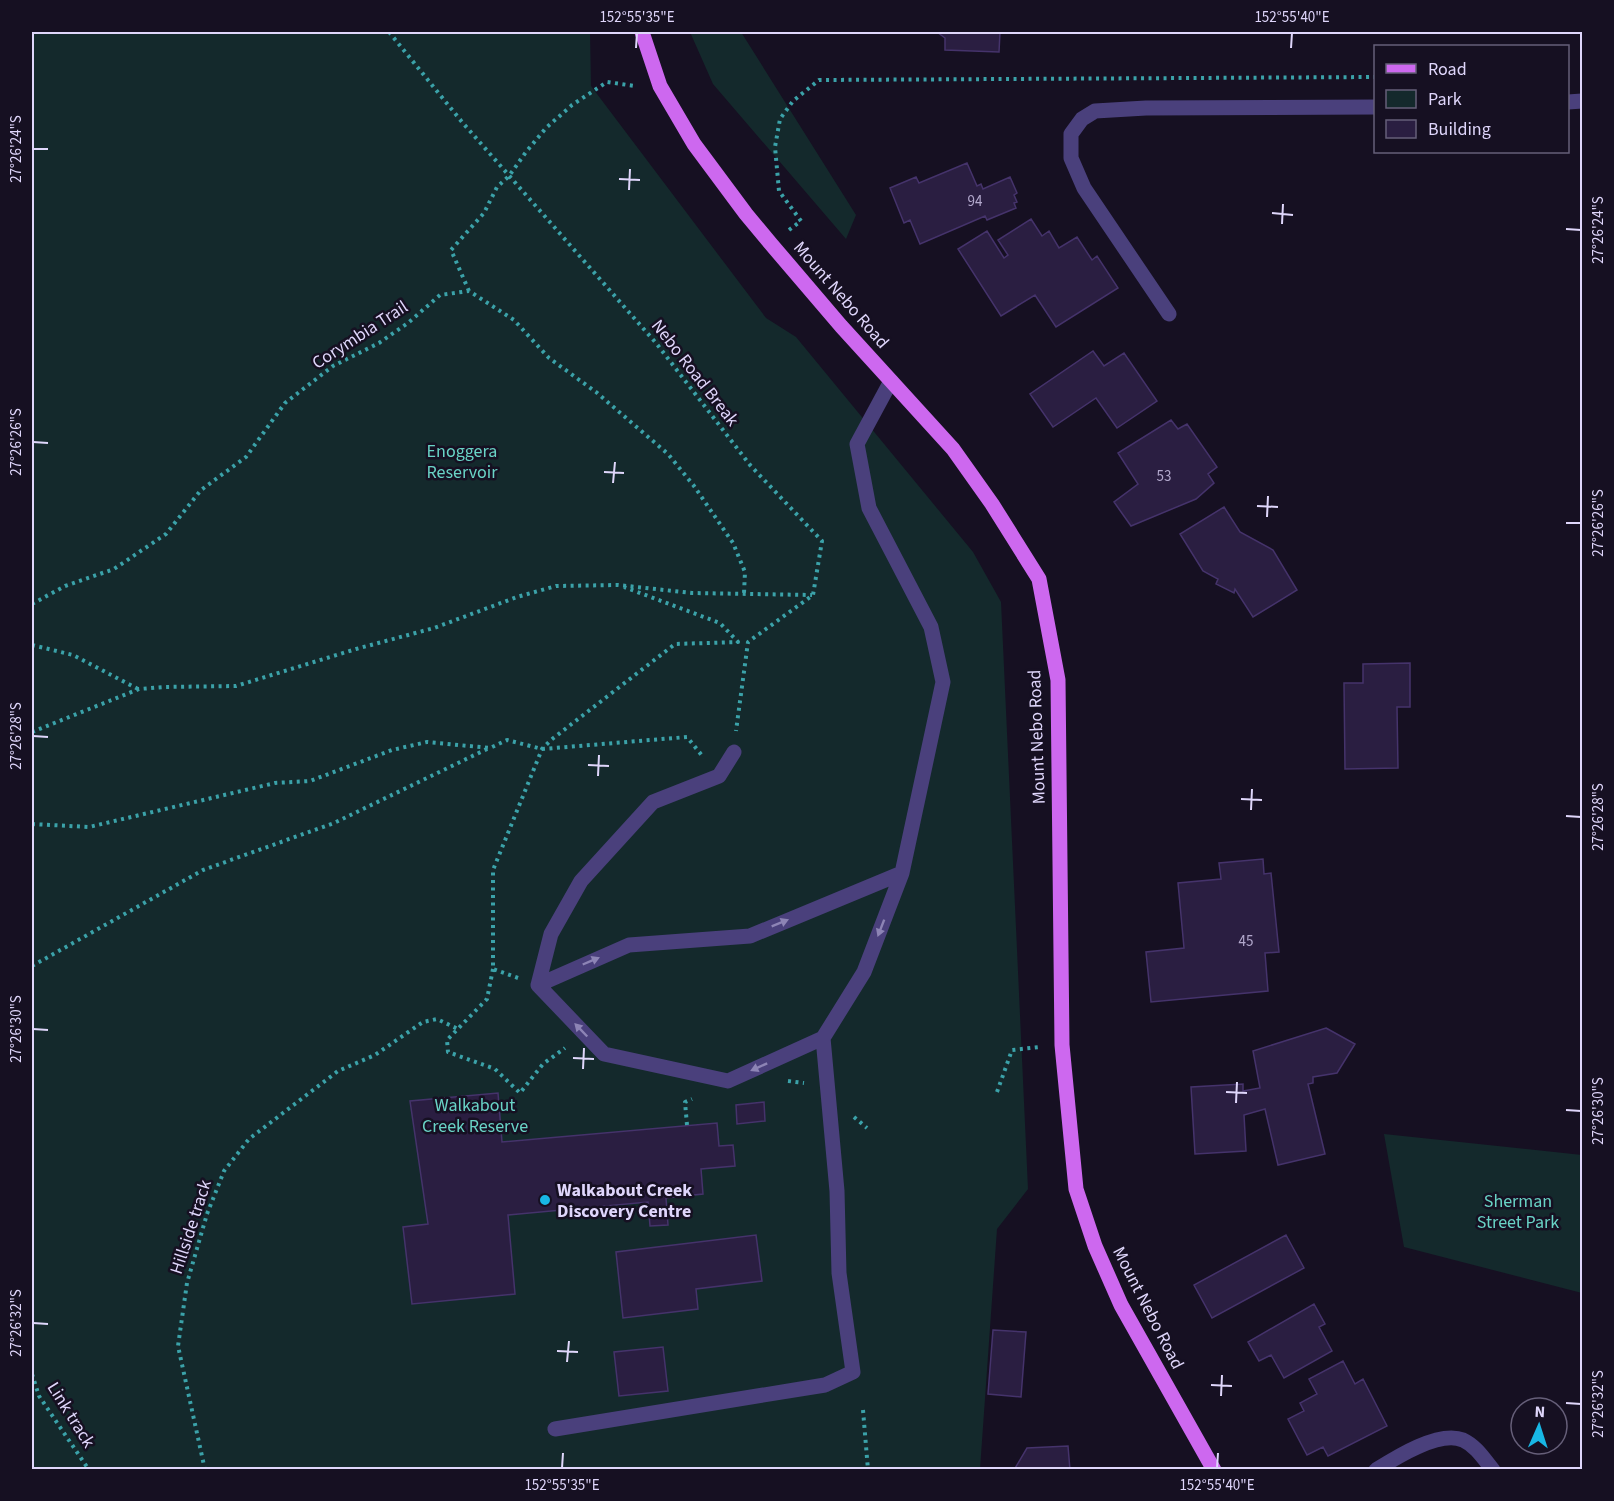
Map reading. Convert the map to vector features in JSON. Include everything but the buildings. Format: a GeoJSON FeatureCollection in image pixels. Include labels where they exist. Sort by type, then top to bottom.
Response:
{"type":"FeatureCollection","features":[{"type":"Feature","properties":{"kind":"main road","name":"Mount Nebo Road"},"geometry":{"type":"LineString","coordinates":[[642,32],[660,86],[694,144],[771,244],[841,326],[953,449],[992,504],[1039,579],[1058,680],[1062,1046],[1076,1189],[1095,1246],[1121,1305],[1214,1470]]}},
{"type":"Feature","properties":{"kind":"street"},"geometry":{"type":"LineString","coordinates":[[1169,314],[1084,188],[1071,158],[1071,134],[1082,120],[1095,111],[1125,108],[1374,107]]}},
{"type":"Feature","properties":{"kind":"street"},"geometry":{"type":"LineString","coordinates":[[538,985],[604,1054],[728,1081],[823,1038],[864,972],[902,873],[943,682],[931,627],[869,508],[856,444],[891,381]]}},
{"type":"Feature","properties":{"kind":"street"},"geometry":{"type":"LineString","coordinates":[[538,985],[551,934],[581,881],[653,801],[719,776],[734,752]]}},
{"type":"Feature","properties":{"kind":"street"},"geometry":{"type":"LineString","coordinates":[[538,985],[629,945],[750,936],[902,873]]}},
{"type":"Feature","properties":{"kind":"street"},"geometry":{"type":"LineString","coordinates":[[555,1429],[825,1385],[853,1372],[838,1273],[837,1191],[823,1038]]}},
{"type":"Feature","properties":{"kind":"street"},"geometry":{"type":"LineString","coordinates":[[1376,1470],[1412,1448],[1441,1440],[1460,1439],[1472,1446],[1493,1470]]}},
{"type":"Feature","properties":{"kind":"path","name":"Nebo Road Break"},"geometry":{"type":"LineString","coordinates":[[389,32],[462,122],[656,344],[750,465],[822,541],[813,595]]}},
{"type":"Feature","properties":{"kind":"path"},"geometry":{"type":"LineString","coordinates":[[771,244],[801,221],[779,191],[775,147],[780,119],[793,101],[819,80],[1374,76]]}},
{"type":"Feature","properties":{"kind":"path"},"geometry":{"type":"LineString","coordinates":[[660,86],[607,82],[572,105],[546,128],[509,176],[497,187],[484,213],[451,250],[469,291],[514,320],[549,358],[596,392],[668,453],[734,543],[745,572],[744,593]]}},
{"type":"Feature","properties":{"kind":"path","name":"Corymbia Trail"},"geometry":{"type":"LineString","coordinates":[[32,604],[65,586],[114,569],[166,534],[201,490],[246,457],[285,403],[333,366],[379,343],[408,323],[440,295],[469,291]]}},
{"type":"Feature","properties":{"kind":"path"},"geometry":{"type":"LineString","coordinates":[[32,732],[139,690],[164,687],[236,686],[434,628],[518,597],[556,586],[618,585],[692,593],[813,595]]}},
{"type":"Feature","properties":{"kind":"path"},"geometry":{"type":"LineString","coordinates":[[618,585],[720,623],[738,642]]}},
{"type":"Feature","properties":{"kind":"path"},"geometry":{"type":"LineString","coordinates":[[588,1037],[569,1045],[543,1064],[520,1093],[495,1069],[448,1052],[447,1040],[487,999],[493,969],[493,870],[542,749],[550,740],[675,644],[748,642],[813,595]]}},
{"type":"Feature","properties":{"kind":"path"},"geometry":{"type":"LineString","coordinates":[[734,752],[748,642]]}},
{"type":"Feature","properties":{"kind":"path"},"geometry":{"type":"LineString","coordinates":[[32,645],[73,655],[139,690]]}},
{"type":"Feature","properties":{"kind":"path"},"geometry":{"type":"LineString","coordinates":[[32,966],[203,870],[334,823],[507,741],[542,749],[687,737],[719,776]]}},
{"type":"Feature","properties":{"kind":"path"},"geometry":{"type":"LineString","coordinates":[[32,824],[90,828],[275,783],[310,781],[393,750],[427,742],[490,748]]}},
{"type":"Feature","properties":{"kind":"path"},"geometry":{"type":"LineString","coordinates":[[493,969],[538,985]]}},
{"type":"Feature","properties":{"kind":"path","name":"Hillside track"},"geometry":{"type":"LineString","coordinates":[[205,1470],[178,1346],[187,1283],[207,1214],[224,1171],[249,1139],[338,1071],[375,1055],[423,1022],[437,1019],[458,1029]]}},
{"type":"Feature","properties":{"kind":"path"},"geometry":{"type":"LineString","coordinates":[[998,1092],[1012,1050],[1062,1046]]}},
{"type":"Feature","properties":{"kind":"path"},"geometry":{"type":"LineString","coordinates":[[787,1081],[810,1084],[867,1128]]}},
{"type":"Feature","properties":{"kind":"path"},"geometry":{"type":"LineString","coordinates":[[687,1125],[685,1102],[701,1095]]}},
{"type":"Feature","properties":{"kind":"path","name":"Link track"},"geometry":{"type":"LineString","coordinates":[[32,1374],[39,1396],[89,1470]]}},
{"type":"Feature","properties":{"kind":"path"},"geometry":{"type":"LineString","coordinates":[[863,1410],[868,1470]]}},
{"type":"Feature","properties":{"kind":"green space"},"geometry":{"type":"Polygon","coordinates":[[[32,32],[590,32],[591,86],[766,318],[796,337],[973,552],[1001,602],[1028,1189],[997,1229],[980,1469],[32,1469],[32,32]]]}},
{"type":"Feature","properties":{"kind":"green space"},"geometry":{"type":"Polygon","coordinates":[[[690,32],[741,32],[856,215],[846,239],[713,84],[690,32]]]}},
{"type":"Feature","properties":{"kind":"green space","name":"Sherman Street Park"},"geometry":{"type":"Polygon","coordinates":[[[1384,1134],[1582,1155],[1582,1293],[1404,1247],[1384,1134]]]}},
{"type":"Feature","properties":{"kind":"place","name":"Walkabout Creek Discovery Centre"},"geometry":{"type":"Point","coordinates":[545,1200]}},
{"type":"Feature","properties":{"kind":"park label","name":"Enoggera Reservoir"},"geometry":{"type":"Point","coordinates":[462,461]}},
{"type":"Feature","properties":{"kind":"park label","name":"Walkabout Creek Reserve"},"geometry":{"type":"Point","coordinates":[475,1115]}}]}
